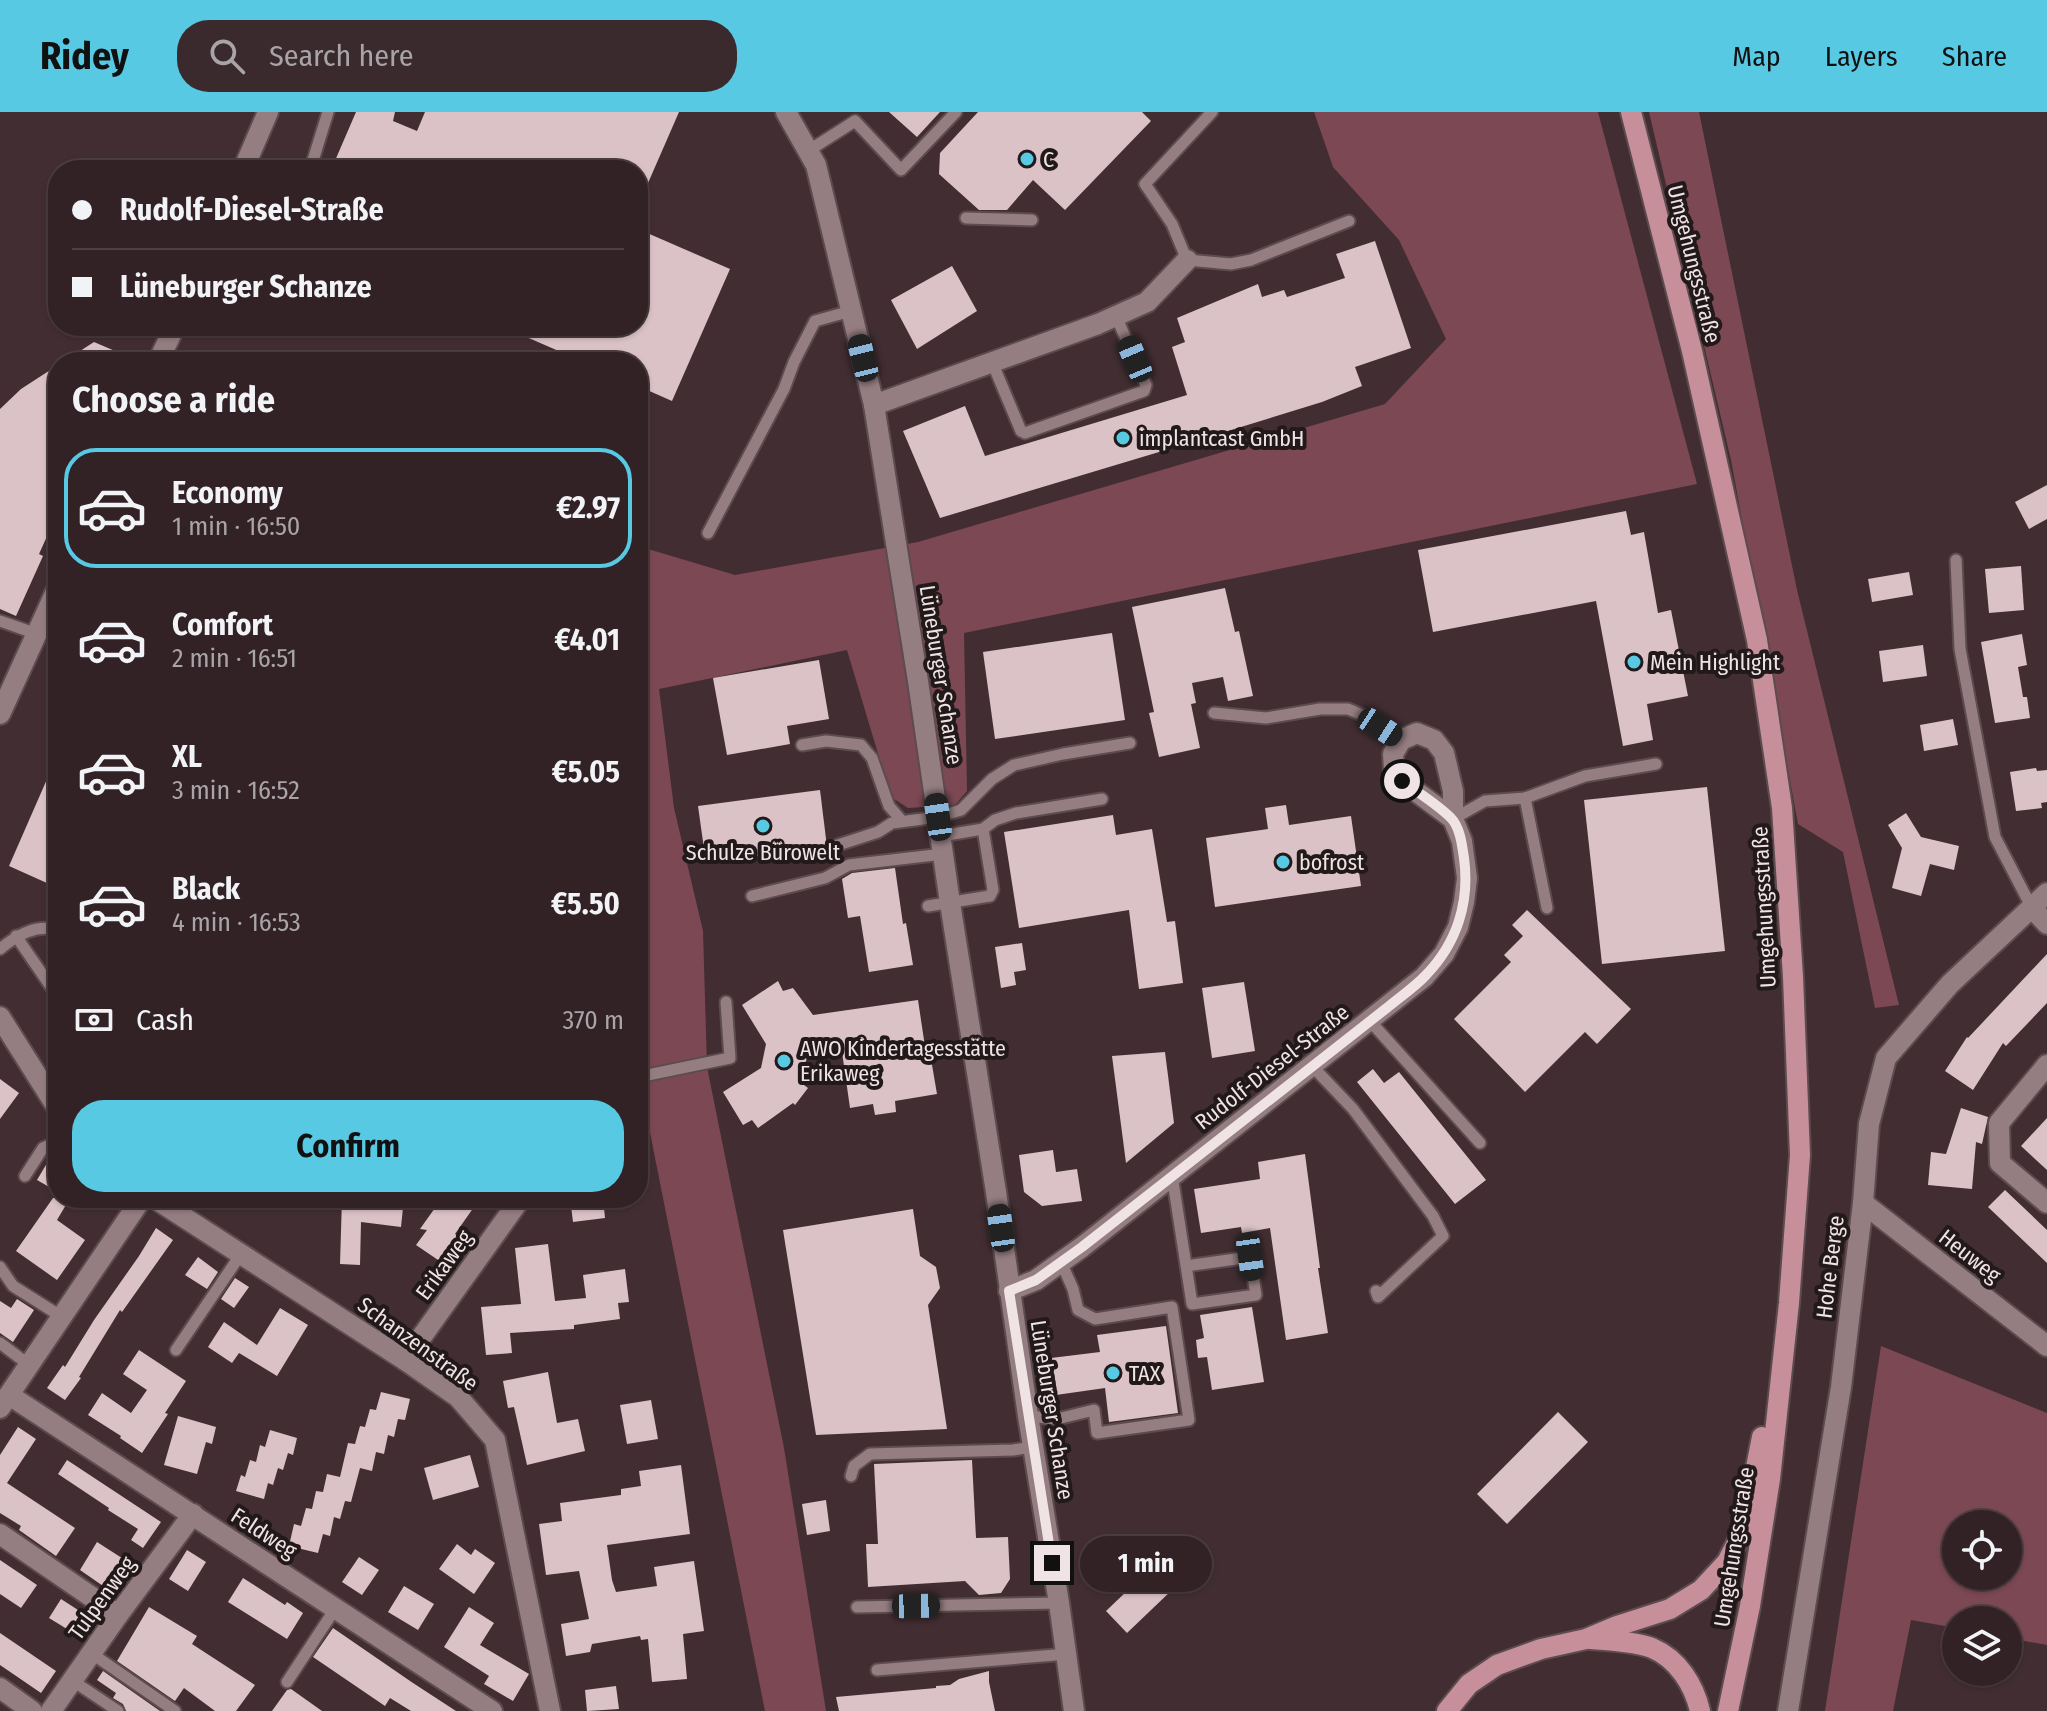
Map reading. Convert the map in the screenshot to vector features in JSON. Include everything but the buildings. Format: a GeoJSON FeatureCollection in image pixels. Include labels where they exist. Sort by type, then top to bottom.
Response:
{"type":"FeatureCollection","features":[{"type":"Feature","properties":{"kind":"main road","name":"Umgehungsstraße"},"geometry":{"type":"LineString","coordinates":[[1631,112],[1695,365],[1754,625],[1782,808],[1793,977],[1800,1155],[1789,1303],[1770,1479],[1750,1606],[1728,1711]]}},
{"type":"Feature","properties":{"kind":"main road"},"geometry":{"type":"LineString","coordinates":[[1447,1711],[1469,1684],[1497,1665],[1541,1649],[1586,1639],[1670,1609],[1701,1590],[1727,1562],[1744,1529],[1789,1303]]}},
{"type":"Feature","properties":{"kind":"main road"},"geometry":{"type":"LineString","coordinates":[[1586,1639],[1652,1648],[1681,1671],[1690,1683],[1700,1711]]}},
{"type":"Feature","properties":{"kind":"street"},"geometry":{"type":"LineString","coordinates":[[247,160],[268,112]]}},
{"type":"Feature","properties":{"kind":"street","name":"Lüneburger Schanze"},"geometry":{"type":"LineString","coordinates":[[786,112],[816,165],[874,405],[1074,1711]]}},
{"type":"Feature","properties":{"kind":"street"},"geometry":{"type":"LineString","coordinates":[[874,405],[1147,302],[1187,260]]}},
{"type":"Feature","properties":{"kind":"street"},"geometry":{"type":"LineString","coordinates":[[0,714],[5,689],[22,668],[48,609]]}},
{"type":"Feature","properties":{"kind":"street","name":"Rudolf-Diesel-Straße"},"geometry":{"type":"LineString","coordinates":[[1009,1291],[1036,1280],[1061,1262],[1313,1067],[1424,977],[1444,954],[1458,927],[1467,878],[1462,841],[1453,819],[1453,791],[1444,753],[1434,740],[1417,733],[1401,740]]}},
{"type":"Feature","properties":{"kind":"street"},"geometry":{"type":"LineString","coordinates":[[1401,740],[1393,754],[1394,770],[1402,781],[1453,819]]}},
{"type":"Feature","properties":{"kind":"street","name":"Hohe Berge"},"geometry":{"type":"LineString","coordinates":[[1788,1711],[1841,1387],[1869,1124],[1886,1058],[1950,984],[2047,893]]}},
{"type":"Feature","properties":{"kind":"street"},"geometry":{"type":"LineString","coordinates":[[2032,908],[2047,924]]}},
{"type":"Feature","properties":{"kind":"street"},"geometry":{"type":"LineString","coordinates":[[0,1017],[48,1093]]}},
{"type":"Feature","properties":{"kind":"street"},"geometry":{"type":"LineString","coordinates":[[2047,1065],[1999,1123],[2000,1163],[2047,1203]]}},
{"type":"Feature","properties":{"kind":"street","name":"Heuweg"},"geometry":{"type":"LineString","coordinates":[[1863,1203],[2047,1346]]}},
{"type":"Feature","properties":{"kind":"street"},"geometry":{"type":"LineString","coordinates":[[4,1402],[135,1208]]}},
{"type":"Feature","properties":{"kind":"street","name":"Schanzenstraße"},"geometry":{"type":"LineString","coordinates":[[170,1208],[458,1397],[495,1440],[550,1711]]}},
{"type":"Feature","properties":{"kind":"street","name":"Erikaweg"},"geometry":{"type":"LineString","coordinates":[[405,1360],[514,1208]]}},
{"type":"Feature","properties":{"kind":"street","name":"Feldweg"},"geometry":{"type":"LineString","coordinates":[[4,1402],[193,1514],[492,1711]]}},
{"type":"Feature","properties":{"kind":"street","name":"Tulpenweg"},"geometry":{"type":"LineString","coordinates":[[51,1711],[193,1514]]}},
{"type":"Feature","properties":{"kind":"street"},"geometry":{"type":"LineString","coordinates":[[0,1534],[118,1615]]}},
{"type":"Feature","properties":{"kind":"street"},"geometry":{"type":"LineString","coordinates":[[0,1688],[32,1711]]}},
{"type":"Feature","properties":{"kind":"lane"},"geometry":{"type":"LineString","coordinates":[[313,160],[328,112]]}},
{"type":"Feature","properties":{"kind":"lane"},"geometry":{"type":"LineString","coordinates":[[808,151],[855,121],[901,170],[956,112]]}},
{"type":"Feature","properties":{"kind":"lane"},"geometry":{"type":"LineString","coordinates":[[1212,112],[1145,184],[1172,224],[1187,260],[1231,264],[1251,260],[1349,221]]}},
{"type":"Feature","properties":{"kind":"lane"},"geometry":{"type":"LineString","coordinates":[[966,218],[1032,220]]}},
{"type":"Feature","properties":{"kind":"lane"},"geometry":{"type":"LineString","coordinates":[[708,533],[784,389],[815,321],[851,311]]}},
{"type":"Feature","properties":{"kind":"lane"},"geometry":{"type":"LineString","coordinates":[[992,362],[1021,431],[1025,433],[1144,391],[1146,385],[1116,316]]}},
{"type":"Feature","properties":{"kind":"lane"},"geometry":{"type":"LineString","coordinates":[[1956,560],[1960,649],[1995,837],[2032,908]]}},
{"type":"Feature","properties":{"kind":"lane"},"geometry":{"type":"LineString","coordinates":[[0,621],[37,634]]}},
{"type":"Feature","properties":{"kind":"lane"},"geometry":{"type":"LineString","coordinates":[[1214,713],[1266,718],[1320,709],[1348,709],[1372,719],[1401,740]]}},
{"type":"Feature","properties":{"kind":"lane"},"geometry":{"type":"LineString","coordinates":[[802,745],[826,741],[861,745],[872,758],[889,806],[902,821],[941,835]]}},
{"type":"Feature","properties":{"kind":"lane"},"geometry":{"type":"LineString","coordinates":[[941,835],[992,779],[1014,765],[1130,743]]}},
{"type":"Feature","properties":{"kind":"lane"},"geometry":{"type":"LineString","coordinates":[[1453,819],[1485,801],[1525,798],[1585,776],[1656,764]]}},
{"type":"Feature","properties":{"kind":"lane"},"geometry":{"type":"LineString","coordinates":[[1525,798],[1547,908]]}},
{"type":"Feature","properties":{"kind":"lane"},"geometry":{"type":"LineString","coordinates":[[752,896],[825,878],[849,865],[941,835],[983,829],[995,820],[1016,813],[1102,799]]}},
{"type":"Feature","properties":{"kind":"lane"},"geometry":{"type":"LineString","coordinates":[[849,865],[851,859],[843,844],[902,821]]}},
{"type":"Feature","properties":{"kind":"lane"},"geometry":{"type":"LineString","coordinates":[[928,906],[990,896],[993,890],[983,829]]}},
{"type":"Feature","properties":{"kind":"lane"},"geometry":{"type":"LineString","coordinates":[[0,949],[16,936],[34,929],[48,928]]}},
{"type":"Feature","properties":{"kind":"lane"},"geometry":{"type":"LineString","coordinates":[[16,936],[48,982]]}},
{"type":"Feature","properties":{"kind":"lane"},"geometry":{"type":"LineString","coordinates":[[648,1075],[730,1058],[726,1002]]}},
{"type":"Feature","properties":{"kind":"lane"},"geometry":{"type":"LineString","coordinates":[[1370,1021],[1480,1143]]}},
{"type":"Feature","properties":{"kind":"lane"},"geometry":{"type":"LineString","coordinates":[[1313,1067],[1353,1109],[1433,1216],[1443,1236],[1378,1297],[1376,1291]]}},
{"type":"Feature","properties":{"kind":"lane"},"geometry":{"type":"LineString","coordinates":[[25,1176],[43,1148],[48,1146]]}},
{"type":"Feature","properties":{"kind":"lane"},"geometry":{"type":"LineString","coordinates":[[1172,1175],[1186,1266],[1192,1304],[1256,1295],[1250,1257],[1186,1266]]}},
{"type":"Feature","properties":{"kind":"lane"},"geometry":{"type":"LineString","coordinates":[[176,1350],[241,1254]]}},
{"type":"Feature","properties":{"kind":"lane"},"geometry":{"type":"LineString","coordinates":[[1028,1416],[1057,1419],[1094,1410],[1097,1433],[1189,1420],[1172,1307],[1095,1319],[1078,1310],[1061,1262]]}},
{"type":"Feature","properties":{"kind":"lane"},"geometry":{"type":"LineString","coordinates":[[0,1267],[13,1286],[62,1317]]}},
{"type":"Feature","properties":{"kind":"lane"},"geometry":{"type":"LineString","coordinates":[[0,1343],[29,1365]]}},
{"type":"Feature","properties":{"kind":"lane"},"geometry":{"type":"LineString","coordinates":[[851,1476],[854,1466],[870,1454],[1033,1447]]}},
{"type":"Feature","properties":{"kind":"lane"},"geometry":{"type":"LineString","coordinates":[[857,1607],[1059,1603]]}},
{"type":"Feature","properties":{"kind":"lane"},"geometry":{"type":"LineString","coordinates":[[287,1682],[335,1609]]}},
{"type":"Feature","properties":{"kind":"lane"},"geometry":{"type":"LineString","coordinates":[[91,1653],[175,1711]]}},
{"type":"Feature","properties":{"kind":"lane"},"geometry":{"type":"LineString","coordinates":[[877,1670],[1067,1654]]}},
{"type":"Feature","properties":{"kind":"lane"},"geometry":{"type":"LineString","coordinates":[[73,1681],[118,1711]]}},
{"type":"Feature","properties":{"kind":"shaded area"},"geometry":{"type":"Polygon","coordinates":[[[1314,112],[1598,112],[1697,484],[964,633],[967,791],[955,805],[908,808],[891,797],[847,650],[659,689],[674,808],[703,931],[707,1067],[784,1448],[826,1711],[765,1711],[648,1122],[648,549],[735,575],[918,542],[1385,404],[1446,339],[1399,240],[1333,167],[1314,112]]]}},
{"type":"Feature","properties":{"kind":"shaded area"},"geometry":{"type":"Polygon","coordinates":[[[1649,112],[1699,112],[1797,590],[1899,1005],[1875,1008],[1843,852],[1798,824],[1731,460],[1649,112]]]}},
{"type":"Feature","properties":{"kind":"shaded area"},"geometry":{"type":"Polygon","coordinates":[[[1881,1346],[2047,1413],[2047,1645],[2022,1641],[2022,1606],[1942,1606],[1942,1626],[1911,1620],[1893,1711],[1825,1711],[1881,1346]]]}},
{"type":"Feature","properties":{"kind":"place","name":"C"},"geometry":{"type":"Point","coordinates":[1027,159]}},
{"type":"Feature","properties":{"kind":"place","name":"implantcast GmbH"},"geometry":{"type":"Point","coordinates":[1123,438]}},
{"type":"Feature","properties":{"kind":"place","name":"Mein Highlight"},"geometry":{"type":"Point","coordinates":[1634,662]}},
{"type":"Feature","properties":{"kind":"place","name":"Schulze Bürowelt"},"geometry":{"type":"Point","coordinates":[763,826]}},
{"type":"Feature","properties":{"kind":"place","name":"bofrost"},"geometry":{"type":"Point","coordinates":[1283,862]}},
{"type":"Feature","properties":{"kind":"place","name":"AWO Kindertagesstätte Erikaweg"},"geometry":{"type":"Point","coordinates":[784,1061]}},
{"type":"Feature","properties":{"kind":"place","name":"TAX"},"geometry":{"type":"Point","coordinates":[1113,1373]}},
{"type":"Feature","properties":{"kind":"route"},"geometry":{"type":"LineString","coordinates":[[1052,1563],[1009,1291],[1036,1280],[1082,1247],[1388,1007],[1424,977],[1444,954],[1458,927],[1464,902],[1467,878],[1462,841],[1453,819],[1402,781]]}}]}
